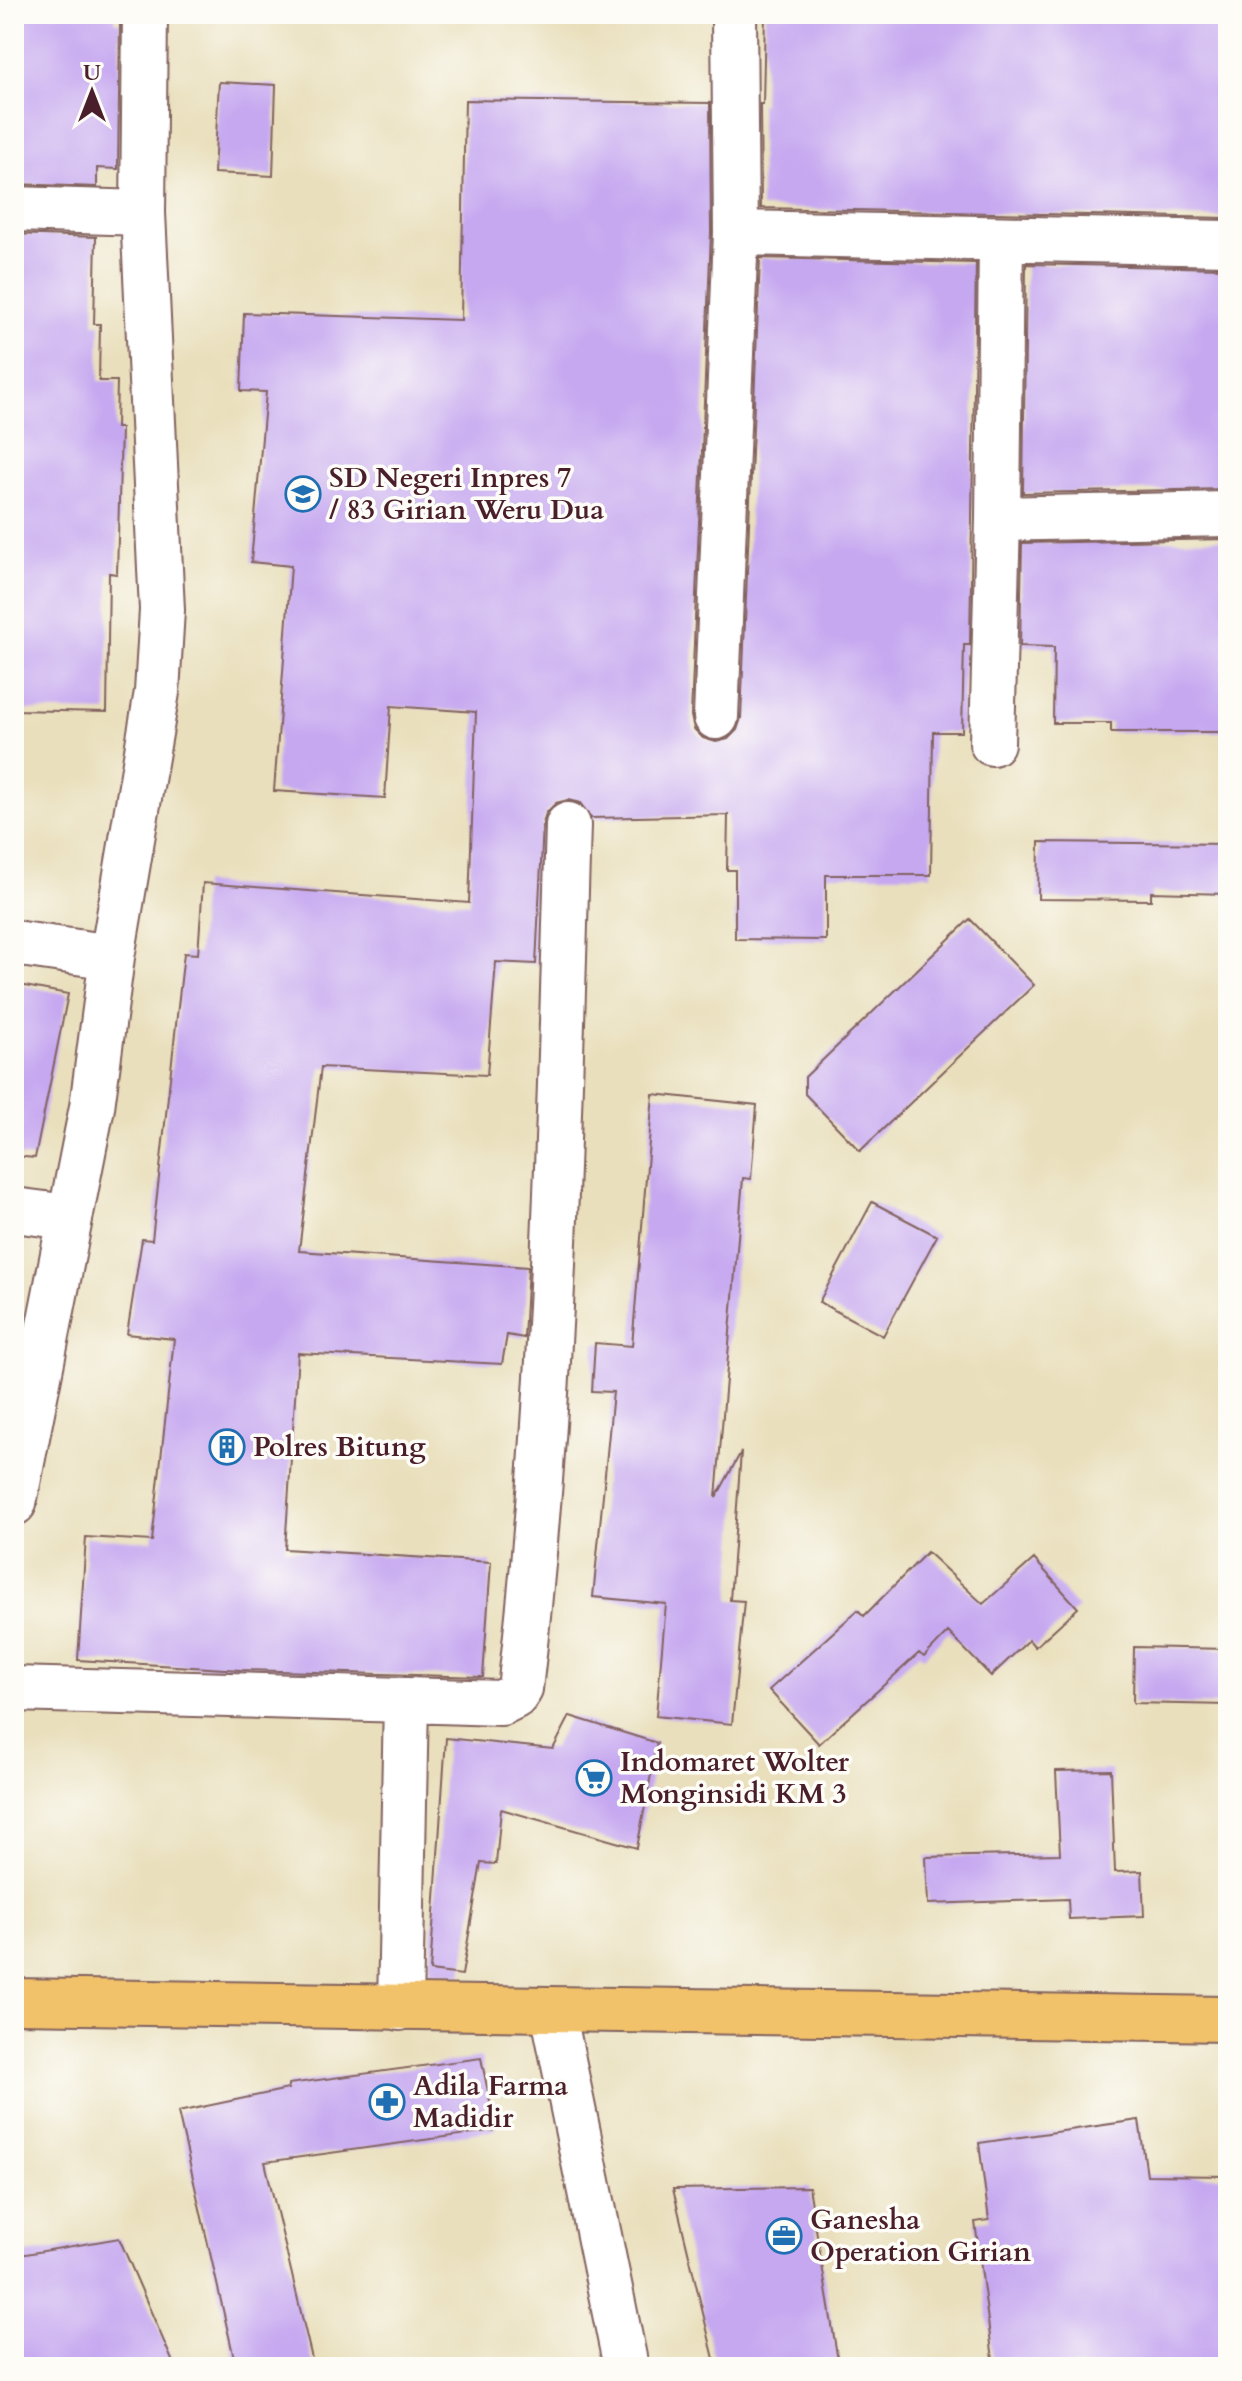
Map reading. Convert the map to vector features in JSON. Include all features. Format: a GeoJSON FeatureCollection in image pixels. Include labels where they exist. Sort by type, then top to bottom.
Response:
{"type":"FeatureCollection","features":[{"type":"Feature","properties":{"kind":"highway"},"geometry":{"type":"LineString","coordinates":[[14,2001],[1228,2019]]}},
{"type":"Feature","properties":{"kind":"street"},"geometry":{"type":"LineString","coordinates":[[14,1503],[92,1107],[112,957],[157,692],[162,610],[143,213],[145,14]]}},
{"type":"Feature","properties":{"kind":"street"},"geometry":{"type":"LineString","coordinates":[[716,717],[736,233],[734,14]]}},
{"type":"Feature","properties":{"kind":"street"},"geometry":{"type":"LineString","coordinates":[[14,209],[143,213]]}},
{"type":"Feature","properties":{"kind":"street"},"geometry":{"type":"LineString","coordinates":[[736,233],[1228,243]]}},
{"type":"Feature","properties":{"kind":"street"},"geometry":{"type":"LineString","coordinates":[[992,743],[1001,239]]}},
{"type":"Feature","properties":{"kind":"street"},"geometry":{"type":"LineString","coordinates":[[998,519],[1228,514]]}},
{"type":"Feature","properties":{"kind":"street"},"geometry":{"type":"LineString","coordinates":[[14,1689],[501,1703],[515,1696],[520,1689],[545,1418],[555,1241],[568,825]]}},
{"type":"Feature","properties":{"kind":"street"},"geometry":{"type":"LineString","coordinates":[[14,943],[112,957]]}},
{"type":"Feature","properties":{"kind":"street"},"geometry":{"type":"LineString","coordinates":[[14,1210],[68,1217]]}},
{"type":"Feature","properties":{"kind":"street"},"geometry":{"type":"LineString","coordinates":[[400,2008],[406,1700]]}},
{"type":"Feature","properties":{"kind":"street"},"geometry":{"type":"LineString","coordinates":[[553,2011],[626,2367]]}},
{"type":"Feature","properties":{"kind":"building"},"geometry":{"type":"Polygon","coordinates":[[[14,14],[115,14],[115,22],[120,22],[118,169],[97,168],[97,187],[14,184],[14,14]]]}},
{"type":"Feature","properties":{"kind":"building"},"geometry":{"type":"Polygon","coordinates":[[[765,14],[1228,14],[1228,218],[761,208],[760,104],[763,104],[765,14]]]}},
{"type":"Feature","properties":{"kind":"building"},"geometry":{"type":"Polygon","coordinates":[[[219,82],[276,85],[273,176],[214,173],[219,82]]]}},
{"type":"Feature","properties":{"kind":"building"},"geometry":{"type":"Polygon","coordinates":[[[465,100],[710,103],[711,233],[691,716],[694,729],[703,738],[716,742],[728,739],[737,730],[741,718],[760,258],[976,263],[970,645],[964,645],[962,732],[933,732],[931,875],[826,875],[826,940],[735,939],[735,870],[727,870],[728,815],[591,818],[580,803],[568,800],[556,803],[546,813],[543,824],[536,964],[496,962],[487,1075],[321,1067],[299,1251],[528,1267],[524,1338],[507,1335],[502,1364],[298,1353],[285,1549],[491,1562],[483,1677],[241,1670],[78,1660],[86,1537],[152,1541],[174,1339],[127,1334],[142,1239],[152,1240],[184,953],[198,954],[203,883],[469,903],[476,712],[391,706],[385,798],[274,791],[291,566],[251,562],[266,392],[241,391],[244,313],[461,320],[465,100]]]}},
{"type":"Feature","properties":{"kind":"building"},"geometry":{"type":"Polygon","coordinates":[[[14,234],[96,237],[94,324],[100,324],[99,381],[117,381],[116,428],[121,428],[117,574],[109,573],[107,712],[14,710],[14,234]]]}},
{"type":"Feature","properties":{"kind":"building"},"geometry":{"type":"Polygon","coordinates":[[[1026,264],[1228,268],[1228,489],[1023,493],[1026,264]]]}},
{"type":"Feature","properties":{"kind":"building"},"geometry":{"type":"Polygon","coordinates":[[[1228,539],[1228,732],[1111,732],[1111,723],[1053,723],[1054,647],[1020,646],[1022,543],[1228,539]]]}},
{"type":"Feature","properties":{"kind":"building"},"geometry":{"type":"Polygon","coordinates":[[[1039,842],[1228,844],[1228,894],[1151,892],[1151,900],[1038,899],[1039,842]]]}},
{"type":"Feature","properties":{"kind":"building"},"geometry":{"type":"Polygon","coordinates":[[[970,919],[1034,985],[860,1151],[805,1094],[805,1077],[970,919]]]}},
{"type":"Feature","properties":{"kind":"building"},"geometry":{"type":"Polygon","coordinates":[[[14,984],[68,994],[35,1158],[14,1156],[14,984]]]}},
{"type":"Feature","properties":{"kind":"building"},"geometry":{"type":"Polygon","coordinates":[[[653,1094],[757,1105],[751,1179],[743,1178],[716,1498],[741,1452],[730,1600],[744,1601],[732,1724],[656,1716],[666,1604],[593,1597],[613,1392],[592,1391],[595,1343],[632,1346],[653,1094]]]}},
{"type":"Feature","properties":{"kind":"building"},"geometry":{"type":"Polygon","coordinates":[[[872,1202],[937,1236],[883,1336],[819,1302],[872,1202]]]}},
{"type":"Feature","properties":{"kind":"building"},"geometry":{"type":"Polygon","coordinates":[[[927,1552],[983,1604],[1034,1559],[1078,1608],[1035,1647],[1029,1640],[991,1676],[948,1632],[924,1657],[919,1653],[819,1744],[769,1690],[858,1610],[864,1616],[927,1552]]]}},
{"type":"Feature","properties":{"kind":"building"},"geometry":{"type":"Polygon","coordinates":[[[1134,1647],[1228,1649],[1228,1705],[1133,1703],[1134,1647]]]}},
{"type":"Feature","properties":{"kind":"building"},"geometry":{"type":"Polygon","coordinates":[[[570,1716],[657,1743],[637,1848],[501,1809],[496,1864],[481,1863],[462,1975],[430,1971],[446,1738],[553,1749],[570,1716]]]}},
{"type":"Feature","properties":{"kind":"building"},"geometry":{"type":"Polygon","coordinates":[[[1111,1770],[1115,1872],[1142,1871],[1144,1916],[1069,1919],[1068,1899],[928,1904],[926,1857],[1060,1854],[1056,1771],[1111,1770]]]}},
{"type":"Feature","properties":{"kind":"building"},"geometry":{"type":"Polygon","coordinates":[[[481,2058],[496,2130],[265,2162],[314,2367],[236,2367],[178,2112],[288,2089],[288,2084],[481,2058]]]}},
{"type":"Feature","properties":{"kind":"building"},"geometry":{"type":"Polygon","coordinates":[[[1139,2120],[1147,2175],[1228,2176],[1228,2367],[994,2367],[975,2222],[989,2220],[979,2143],[1139,2120]]]}},
{"type":"Feature","properties":{"kind":"building"},"geometry":{"type":"Polygon","coordinates":[[[809,2187],[839,2367],[716,2367],[673,2189],[809,2187]]]}},
{"type":"Feature","properties":{"kind":"building"},"geometry":{"type":"Polygon","coordinates":[[[119,2238],[175,2367],[14,2367],[14,2256],[119,2238]]]}},
{"type":"Feature","properties":{"kind":"place","name":"SD Negeri Inpres 7 / 83 Girian Weru Dua"},"geometry":{"type":"Point","coordinates":[303,494]}},
{"type":"Feature","properties":{"kind":"place","name":"Polres Bitung"},"geometry":{"type":"Point","coordinates":[227,1447]}},
{"type":"Feature","properties":{"kind":"place","name":"Indomaret Wolter Monginsidi KM 3"},"geometry":{"type":"Point","coordinates":[594,1778]}},
{"type":"Feature","properties":{"kind":"place","name":"Adila Farma Madidir"},"geometry":{"type":"Point","coordinates":[387,2102]}},
{"type":"Feature","properties":{"kind":"place","name":"Ganesha Operation Girian"},"geometry":{"type":"Point","coordinates":[784,2236]}}]}
